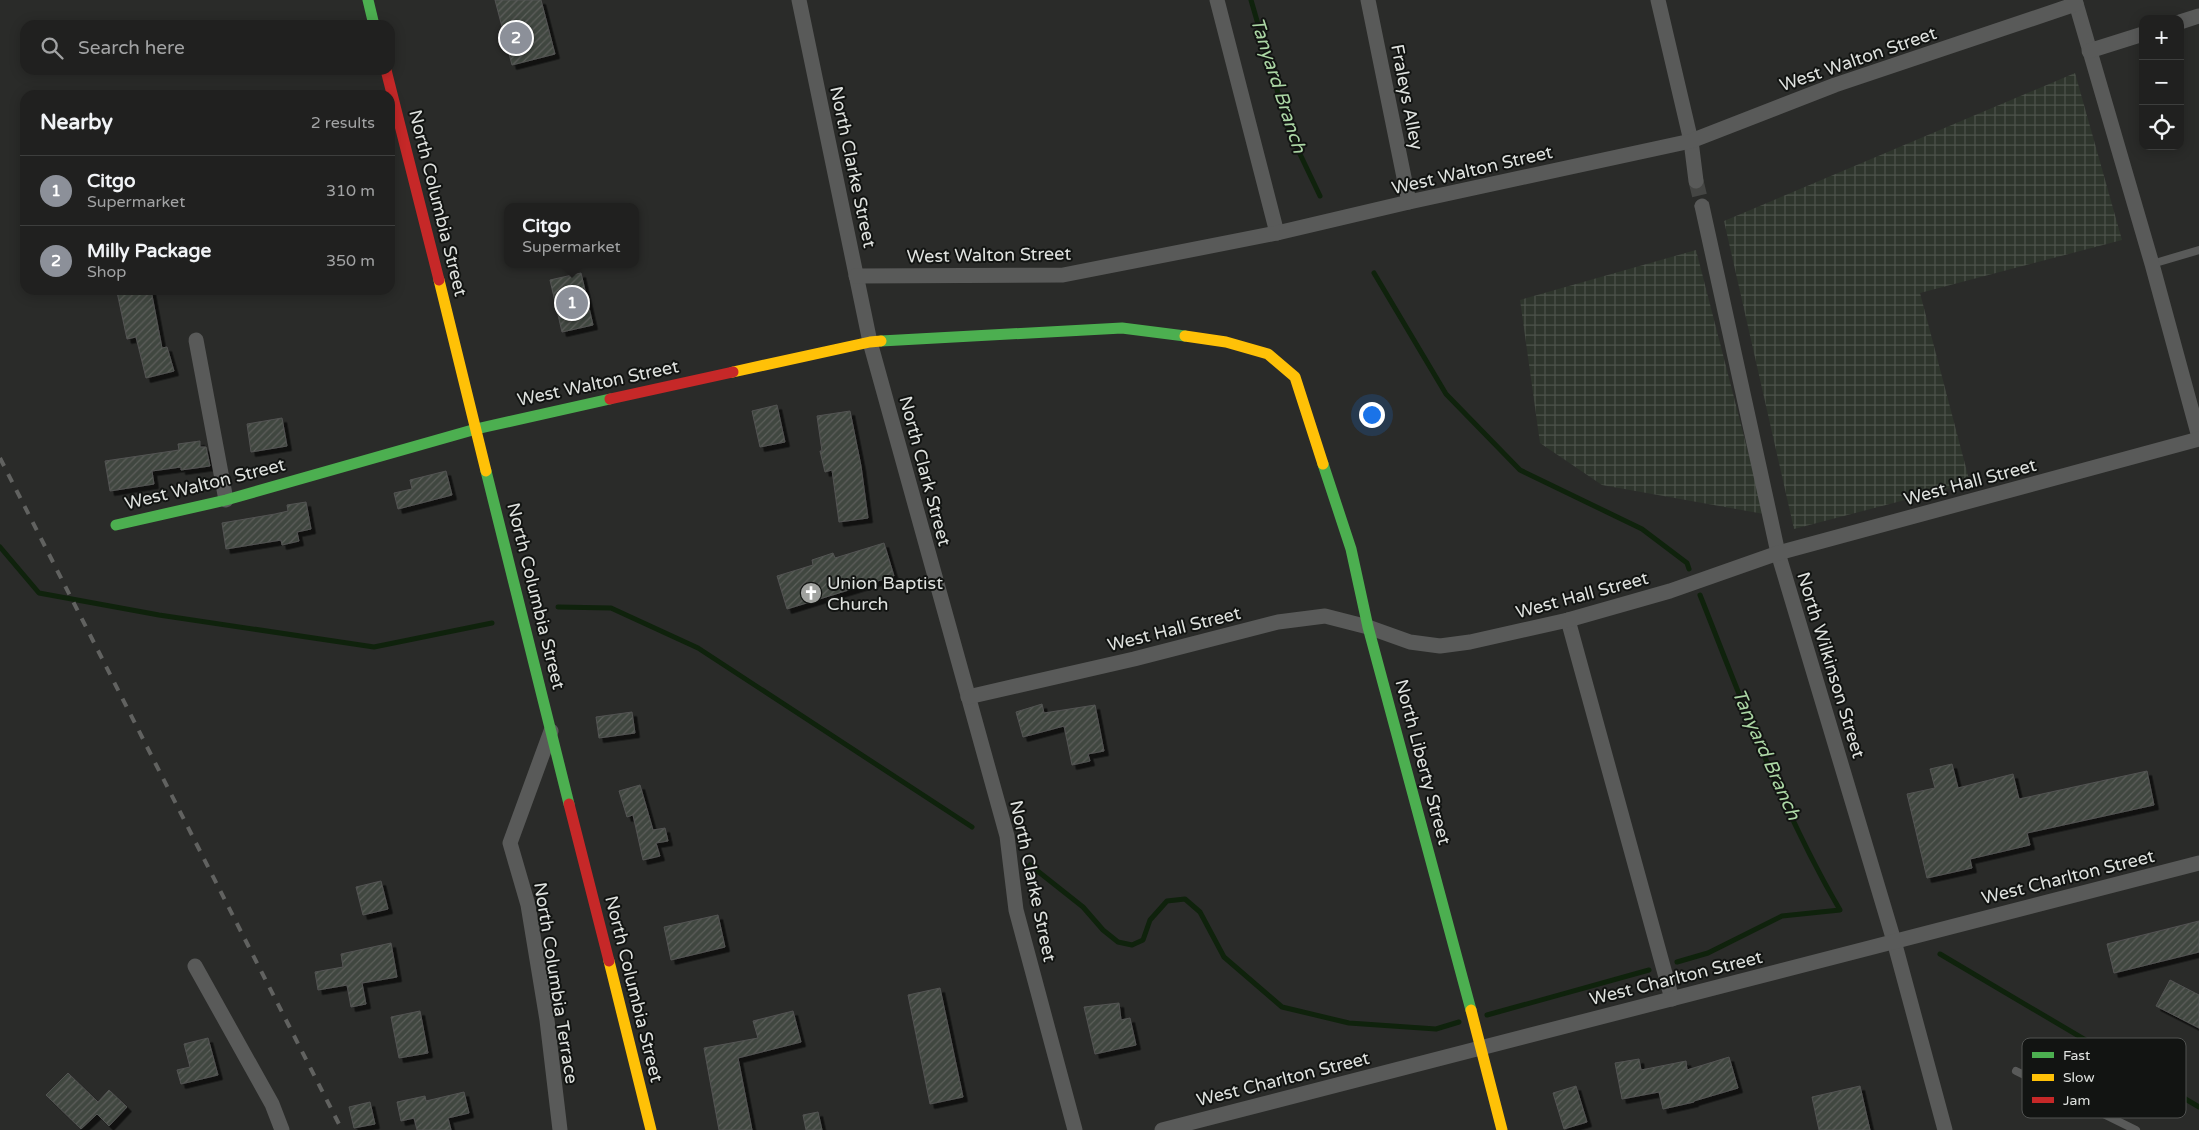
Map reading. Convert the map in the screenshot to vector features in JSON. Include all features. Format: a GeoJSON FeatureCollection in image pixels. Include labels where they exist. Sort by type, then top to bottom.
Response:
{"type":"FeatureCollection","features":[{"type":"Feature","properties":{"kind":"street"},"geometry":{"type":"LineString","coordinates":[[368,0],[373,20]]}},
{"type":"Feature","properties":{"kind":"street","name":"North Clarke Street"},"geometry":{"type":"LineString","coordinates":[[799,0],[870,342]]}},
{"type":"Feature","properties":{"kind":"street"},"geometry":{"type":"LineString","coordinates":[[1217,0],[1277,233]]}},
{"type":"Feature","properties":{"kind":"street","name":"Fraleys Alley"},"geometry":{"type":"LineString","coordinates":[[1368,0],[1409,202]]}},
{"type":"Feature","properties":{"kind":"street"},"geometry":{"type":"LineString","coordinates":[[1658,0],[1691,140],[1696,181]]}},
{"type":"Feature","properties":{"kind":"street"},"geometry":{"type":"LineString","coordinates":[[2075,2],[2152,264],[2199,438]]}},
{"type":"Feature","properties":{"kind":"street","name":"West Walton Street"},"geometry":{"type":"LineString","coordinates":[[856,276],[1063,275],[1277,233],[1691,140],[1835,85],[2075,2]]}},
{"type":"Feature","properties":{"kind":"street"},"geometry":{"type":"LineString","coordinates":[[2184,21],[2199,16]]}},
{"type":"Feature","properties":{"kind":"street"},"geometry":{"type":"LineString","coordinates":[[2089,51],[2139,35]]}},
{"type":"Feature","properties":{"kind":"street","name":"North Columbia Street"},"geometry":{"type":"LineString","coordinates":[[387,75],[391,90]]}},
{"type":"Feature","properties":{"kind":"street","name":"North Columbia Street"},"geometry":{"type":"LineString","coordinates":[[395,106],[651,1130]]}},
{"type":"Feature","properties":{"kind":"street","name":"North Wilkinson Street"},"geometry":{"type":"LineString","coordinates":[[1702,206],[1778,553],[1894,941],[1946,1130]]}},
{"type":"Feature","properties":{"kind":"street","name":"West Walton Street"},"geometry":{"type":"LineString","coordinates":[[116,525],[226,500],[476,429],[870,342],[1122,328],[1217,341],[1268,354],[1295,377],[1305,405]]}},
{"type":"Feature","properties":{"kind":"street"},"geometry":{"type":"LineString","coordinates":[[196,340],[226,500]]}},
{"type":"Feature","properties":{"kind":"street","name":"North Clark Street"},"geometry":{"type":"LineString","coordinates":[[870,342],[968,698]]}},
{"type":"Feature","properties":{"kind":"street","name":"North Liberty Street"},"geometry":{"type":"LineString","coordinates":[[1305,405],[1351,549],[1368,627],[1456,961],[1482,1048],[1502,1130]]}},
{"type":"Feature","properties":{"kind":"street","name":"West Hall Street"},"geometry":{"type":"LineString","coordinates":[[968,698],[1134,659],[1278,622],[1325,616],[1368,627],[1410,642],[1440,646],[1470,642],[1568,620],[1670,591],[1778,553],[2199,438]]}},
{"type":"Feature","properties":{"kind":"street"},"geometry":{"type":"LineString","coordinates":[[1568,620],[1672,999]]}},
{"type":"Feature","properties":{"kind":"street","name":"North Clarke Street"},"geometry":{"type":"LineString","coordinates":[[968,698],[1007,836],[1016,910],[1076,1130]]}},
{"type":"Feature","properties":{"kind":"street","name":"North Columbia Terrace"},"geometry":{"type":"LineString","coordinates":[[552,730],[510,843],[528,905],[547,1020],[560,1130]]}},
{"type":"Feature","properties":{"kind":"street","name":"West Charlton Street"},"geometry":{"type":"LineString","coordinates":[[1162,1130],[2199,863]]}},
{"type":"Feature","properties":{"kind":"street"},"geometry":{"type":"LineString","coordinates":[[195,966],[268,1096],[282,1130]]}},
{"type":"Feature","properties":{"kind":"lane"},"geometry":{"type":"LineString","coordinates":[[2152,264],[2199,250]]}},
{"type":"Feature","properties":{"kind":"lane"},"geometry":{"type":"LineString","coordinates":[[2016,1071],[2022,1074]]}},
{"type":"Feature","properties":{"kind":"lane"},"geometry":{"type":"LineString","coordinates":[[2112,1118],[2136,1130]]}},
{"type":"Feature","properties":{"kind":"shaded area"},"geometry":{"type":"Polygon","coordinates":[[[2075,73],[2122,240],[1920,293],[1970,483],[1794,529],[1724,221],[2075,73]]]}},
{"type":"Feature","properties":{"kind":"shaded area"},"geometry":{"type":"Polygon","coordinates":[[[1696,250],[1764,514],[1602,485],[1540,443],[1520,300],[1696,250]]]}},
{"type":"Feature","properties":{"kind":"building"},"geometry":{"type":"Polygon","coordinates":[[[495,0],[541,0],[555,54],[512,65],[495,0]]]}},
{"type":"Feature","properties":{"kind":"building"},"geometry":{"type":"Polygon","coordinates":[[[581,273],[593,325],[562,332],[550,280],[581,273]]]}},
{"type":"Feature","properties":{"kind":"building"},"geometry":{"type":"Polygon","coordinates":[[[118,295],[152,295],[162,348],[167,347],[174,371],[146,378],[136,337],[127,339],[118,295]]]}},
{"type":"Feature","properties":{"kind":"building"},"geometry":{"type":"Polygon","coordinates":[[[777,405],[785,442],[760,447],[752,411],[777,405]]]}},
{"type":"Feature","properties":{"kind":"building"},"geometry":{"type":"Polygon","coordinates":[[[850,411],[861,466],[868,518],[839,522],[832,470],[825,472],[820,451],[822,451],[817,416],[850,411]]]}},
{"type":"Feature","properties":{"kind":"building"},"geometry":{"type":"Polygon","coordinates":[[[282,418],[287,446],[251,452],[247,424],[282,418]]]}},
{"type":"Feature","properties":{"kind":"building"},"geometry":{"type":"Polygon","coordinates":[[[200,441],[200,447],[206,447],[210,466],[152,471],[154,484],[110,491],[105,461],[179,450],[178,444],[200,441]]]}},
{"type":"Feature","properties":{"kind":"building"},"geometry":{"type":"Polygon","coordinates":[[[446,471],[452,495],[398,509],[394,493],[412,489],[410,480],[446,471]]]}},
{"type":"Feature","properties":{"kind":"building"},"geometry":{"type":"Polygon","coordinates":[[[306,502],[311,529],[297,532],[299,541],[282,545],[281,540],[226,549],[222,523],[288,511],[287,505],[306,502]]]}},
{"type":"Feature","properties":{"kind":"building","name":"Union Baptist Church"},"geometry":{"type":"Polygon","coordinates":[[[884,543],[894,576],[787,609],[777,576],[813,565],[812,560],[833,553],[835,558],[884,543]]]}},
{"type":"Feature","properties":{"kind":"building"},"geometry":{"type":"Polygon","coordinates":[[[1042,704],[1044,713],[1095,705],[1104,751],[1088,754],[1090,761],[1072,765],[1064,726],[1023,737],[1016,712],[1042,704]]]}},
{"type":"Feature","properties":{"kind":"building"},"geometry":{"type":"Polygon","coordinates":[[[632,712],[635,733],[599,738],[596,717],[632,712]]]}},
{"type":"Feature","properties":{"kind":"building"},"geometry":{"type":"Polygon","coordinates":[[[1952,764],[1958,788],[2013,774],[2019,799],[2147,771],[2154,805],[2027,833],[2030,845],[1970,859],[1972,868],[1927,878],[1907,794],[1935,788],[1930,769],[1952,764]]]}},
{"type":"Feature","properties":{"kind":"building"},"geometry":{"type":"Polygon","coordinates":[[[640,785],[653,830],[665,828],[668,841],[656,843],[660,856],[643,860],[633,815],[627,817],[619,791],[640,785]]]}},
{"type":"Feature","properties":{"kind":"building"},"geometry":{"type":"Polygon","coordinates":[[[381,881],[388,909],[363,915],[356,887],[381,881]]]}},
{"type":"Feature","properties":{"kind":"building"},"geometry":{"type":"Polygon","coordinates":[[[718,915],[725,947],[671,960],[664,927],[718,915]]]}},
{"type":"Feature","properties":{"kind":"building"},"geometry":{"type":"Polygon","coordinates":[[[2199,921],[2199,952],[2114,973],[2107,944],[2199,921]]]}},
{"type":"Feature","properties":{"kind":"building"},"geometry":{"type":"Polygon","coordinates":[[[391,943],[397,977],[362,983],[366,1004],[351,1007],[347,985],[318,990],[315,972],[343,967],[341,954],[391,943]]]}},
{"type":"Feature","properties":{"kind":"building"},"geometry":{"type":"Polygon","coordinates":[[[2170,980],[2199,995],[2199,1028],[2156,1006],[2170,980]]]}},
{"type":"Feature","properties":{"kind":"building"},"geometry":{"type":"Polygon","coordinates":[[[940,988],[963,1097],[930,1104],[908,995],[940,988]]]}},
{"type":"Feature","properties":{"kind":"building"},"geometry":{"type":"Polygon","coordinates":[[[1119,1003],[1121,1020],[1130,1018],[1136,1045],[1095,1054],[1084,1007],[1119,1003]]]}},
{"type":"Feature","properties":{"kind":"building"},"geometry":{"type":"Polygon","coordinates":[[[420,1011],[428,1053],[399,1058],[391,1017],[420,1011]]]}},
{"type":"Feature","properties":{"kind":"building"},"geometry":{"type":"Polygon","coordinates":[[[793,1011],[801,1042],[738,1058],[752,1130],[719,1130],[704,1048],[758,1038],[753,1021],[793,1011]]]}},
{"type":"Feature","properties":{"kind":"building"},"geometry":{"type":"Polygon","coordinates":[[[208,1038],[218,1075],[181,1084],[177,1070],[190,1067],[184,1044],[208,1038]]]}},
{"type":"Feature","properties":{"kind":"building"},"geometry":{"type":"Polygon","coordinates":[[[1729,1057],[1738,1088],[1694,1102],[1663,1109],[1659,1092],[1622,1099],[1615,1063],[1639,1059],[1641,1070],[1686,1061],[1687,1070],[1729,1057]]]}},
{"type":"Feature","properties":{"kind":"building"},"geometry":{"type":"Polygon","coordinates":[[[68,1073],[98,1102],[109,1090],[127,1107],[109,1126],[97,1114],[81,1129],[46,1095],[68,1073]]]}},
{"type":"Feature","properties":{"kind":"building"},"geometry":{"type":"Polygon","coordinates":[[[1576,1086],[1587,1122],[1564,1129],[1553,1093],[1576,1086]]]}},
{"type":"Feature","properties":{"kind":"building"},"geometry":{"type":"Polygon","coordinates":[[[1860,1086],[1870,1130],[1819,1130],[1812,1097],[1860,1086]]]}},
{"type":"Feature","properties":{"kind":"building"},"geometry":{"type":"Polygon","coordinates":[[[464,1092],[469,1113],[448,1118],[451,1130],[417,1130],[414,1118],[401,1121],[397,1102],[425,1096],[426,1101],[464,1092]]]}},
{"type":"Feature","properties":{"kind":"building"},"geometry":{"type":"Polygon","coordinates":[[[370,1102],[375,1124],[354,1128],[349,1107],[370,1102]]]}},
{"type":"Feature","properties":{"kind":"building"},"geometry":{"type":"Polygon","coordinates":[[[818,1112],[822,1130],[806,1130],[803,1115],[818,1112]]]}},
{"type":"Feature","properties":{"kind":"waterway","name":"Tanyard Branch"},"geometry":{"type":"LineString","coordinates":[[1251,0],[1289,131],[1320,196]]}},
{"type":"Feature","properties":{"kind":"waterway","name":"Tanyard Branch"},"geometry":{"type":"LineString","coordinates":[[1374,273],[1446,394],[1520,470],[1642,529],[1687,563],[1689,569]]}},
{"type":"Feature","properties":{"kind":"waterway"},"geometry":{"type":"LineString","coordinates":[[0,547],[39,593],[159,615],[374,647],[492,623]]}},
{"type":"Feature","properties":{"kind":"waterway","name":"Tanyard Branch"},"geometry":{"type":"LineString","coordinates":[[1677,962],[1708,953],[1782,916],[1840,910],[1781,795],[1700,595]]}},
{"type":"Feature","properties":{"kind":"waterway"},"geometry":{"type":"LineString","coordinates":[[558,607],[611,608],[698,648],[972,827]]}},
{"type":"Feature","properties":{"kind":"waterway"},"geometry":{"type":"LineString","coordinates":[[1030,865],[1083,907],[1103,930],[1118,942],[1132,945],[1143,940],[1150,920],[1167,901],[1185,899],[1200,912],[1224,957],[1282,1007],[1349,1023],[1436,1029],[1459,1022]]}},
{"type":"Feature","properties":{"kind":"waterway","name":"Tanyard Branch"},"geometry":{"type":"LineString","coordinates":[[1940,954],[2082,1038]]}},
{"type":"Feature","properties":{"kind":"waterway"},"geometry":{"type":"LineString","coordinates":[[1487,1015],[1649,970]]}},
{"type":"Feature","properties":{"kind":"waterway","name":"Tanyard Branch"},"geometry":{"type":"LineString","coordinates":[[2186,1099],[2199,1107]]}},
{"type":"Feature","properties":{"kind":"tunnel"},"geometry":{"type":"LineString","coordinates":[[1696,181],[1702,206]]}},
{"type":"Feature","properties":{"kind":"railway"},"geometry":{"type":"LineString","coordinates":[[0,458],[342,1130]]}},
{"type":"Feature","properties":{"kind":"traffic: fast"},"geometry":{"type":"LineString","coordinates":[[368,0],[373,20]]}},
{"type":"Feature","properties":{"kind":"traffic: fast"},"geometry":{"type":"LineString","coordinates":[[881,341],[1122,328],[1185,336]]}},
{"type":"Feature","properties":{"kind":"traffic: fast"},"geometry":{"type":"LineString","coordinates":[[116,525],[226,500],[476,429],[610,399]]}},
{"type":"Feature","properties":{"kind":"traffic: fast"},"geometry":{"type":"LineString","coordinates":[[1323,464],[1351,549],[1368,627],[1471,1010]]}},
{"type":"Feature","properties":{"kind":"traffic: fast"},"geometry":{"type":"LineString","coordinates":[[486,471],[569,804]]}},
{"type":"Feature","properties":{"kind":"traffic: slow"},"geometry":{"type":"LineString","coordinates":[[439,280],[486,471]]}},
{"type":"Feature","properties":{"kind":"traffic: slow"},"geometry":{"type":"LineString","coordinates":[[1185,336],[1226,342],[1268,354],[1295,377],[1323,464]]}},
{"type":"Feature","properties":{"kind":"traffic: slow"},"geometry":{"type":"LineString","coordinates":[[733,372],[881,341]]}},
{"type":"Feature","properties":{"kind":"traffic: slow"},"geometry":{"type":"LineString","coordinates":[[609,961],[651,1130]]}},
{"type":"Feature","properties":{"kind":"traffic: slow"},"geometry":{"type":"LineString","coordinates":[[1471,1010],[1502,1130]]}},
{"type":"Feature","properties":{"kind":"traffic: jam"},"geometry":{"type":"LineString","coordinates":[[387,75],[391,90]]}},
{"type":"Feature","properties":{"kind":"traffic: jam"},"geometry":{"type":"LineString","coordinates":[[395,106],[439,280]]}},
{"type":"Feature","properties":{"kind":"traffic: jam"},"geometry":{"type":"LineString","coordinates":[[610,399],[733,372]]}},
{"type":"Feature","properties":{"kind":"traffic: jam"},"geometry":{"type":"LineString","coordinates":[[569,804],[609,961]]}},
{"type":"Feature","properties":{"kind":"place","name":"Milly Package"},"geometry":{"type":"Point","coordinates":[516,38]}},
{"type":"Feature","properties":{"kind":"place","name":"Citgo"},"geometry":{"type":"Point","coordinates":[572,303]}},
{"type":"Feature","properties":{"kind":"place","name":"Union Baptist Church"},"geometry":{"type":"Point","coordinates":[811,593]}}]}
